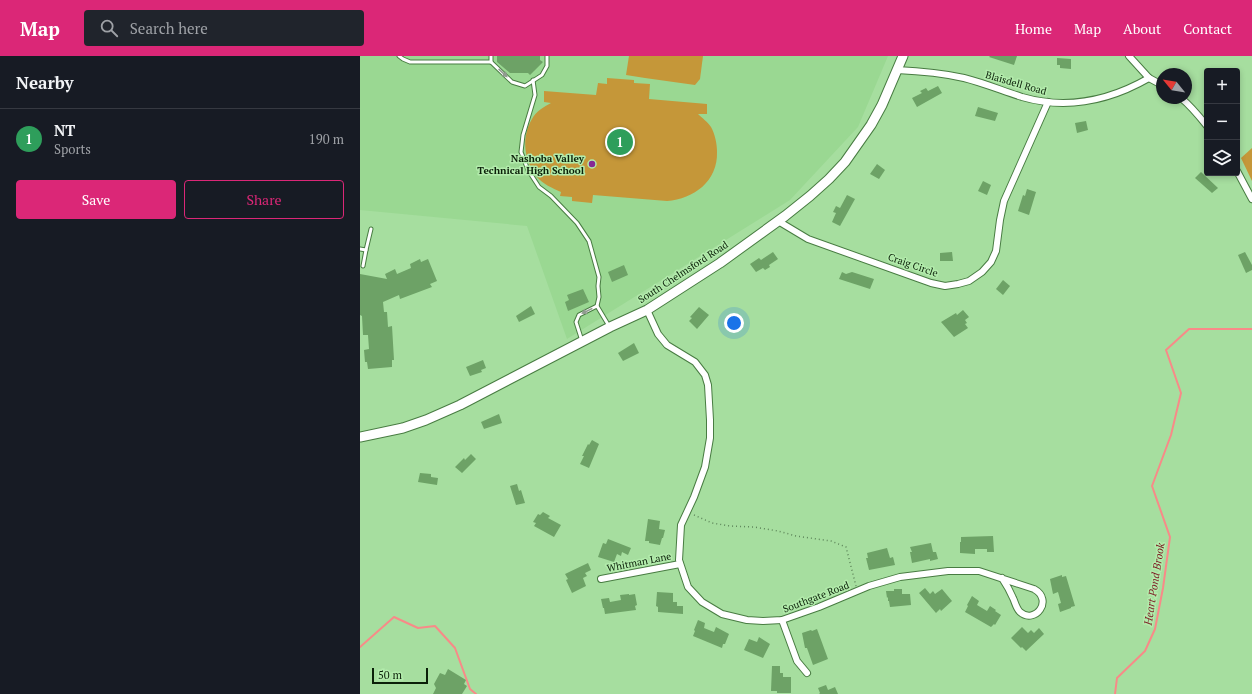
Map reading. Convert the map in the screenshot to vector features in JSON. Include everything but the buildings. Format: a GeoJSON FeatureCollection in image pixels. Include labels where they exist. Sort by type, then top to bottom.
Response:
{"type":"FeatureCollection","features":[{"type":"Feature","properties":{"kind":"main road","name":"South Chelmsford Road"},"geometry":{"type":"LineString","coordinates":[[360,437],[403,428],[460,405],[610,327],[647,310],[720,263],[810,196],[845,162],[871,125],[882,105],[903,56]]}},
{"type":"Feature","properties":{"kind":"street"},"geometry":{"type":"LineString","coordinates":[[1129,56],[1149,78],[1156,82]]}},
{"type":"Feature","properties":{"kind":"street","name":"Blaisdell Road"},"geometry":{"type":"LineString","coordinates":[[897,70],[932,72],[965,78],[1023,97],[1059,103],[1092,100],[1120,92],[1149,78]]}},
{"type":"Feature","properties":{"kind":"street","name":"Craig Circle"},"geometry":{"type":"LineString","coordinates":[[778,221],[808,239],[931,283],[944,286],[969,281],[982,272],[991,262],[996,251],[1004,201],[1048,102]]}},
{"type":"Feature","properties":{"kind":"street"},"geometry":{"type":"LineString","coordinates":[[1189,104],[1204,122]]}},
{"type":"Feature","properties":{"kind":"street"},"geometry":{"type":"LineString","coordinates":[[1240,176],[1252,199]]}},
{"type":"Feature","properties":{"kind":"street","name":"Southgate Road"},"geometry":{"type":"LineString","coordinates":[[647,310],[658,334],[667,345],[695,362],[705,375],[708,385],[710,438],[705,467],[694,497],[681,525],[679,560],[688,587],[702,602],[722,614],[747,620],[782,620],[900,576],[948,571],[979,571],[1002,578],[1034,589],[1039,592],[1043,603],[1039,611],[1028,615],[1020,612],[1002,578]]}},
{"type":"Feature","properties":{"kind":"street","name":"Whitman Lane"},"geometry":{"type":"LineString","coordinates":[[601,579],[680,564]]}},
{"type":"Feature","properties":{"kind":"street"},"geometry":{"type":"LineString","coordinates":[[782,620],[797,661],[807,673]]}},
{"type":"Feature","properties":{"kind":"lane"},"geometry":{"type":"LineString","coordinates":[[399,56],[410,62],[491,62],[512,82],[525,86],[542,75],[547,66],[547,56]]}},
{"type":"Feature","properties":{"kind":"lane"},"geometry":{"type":"LineString","coordinates":[[491,56],[491,62]]}},
{"type":"Feature","properties":{"kind":"lane"},"geometry":{"type":"LineString","coordinates":[[533,80],[534,95],[523,134],[522,152],[528,170],[539,187],[551,196],[573,219],[588,241],[600,277],[597,306],[610,327]]}},
{"type":"Feature","properties":{"kind":"lane"},"geometry":{"type":"LineString","coordinates":[[363,266],[372,229]]}},
{"type":"Feature","properties":{"kind":"lane"},"geometry":{"type":"LineString","coordinates":[[360,249],[366,250]]}},
{"type":"Feature","properties":{"kind":"lane"},"geometry":{"type":"LineString","coordinates":[[582,342],[576,322],[579,315],[597,306]]}},
{"type":"Feature","properties":{"kind":"path"},"geometry":{"type":"LineString","coordinates":[[687,512],[712,523],[778,531],[796,536],[831,541],[846,547],[857,591]]}},
{"type":"Feature","properties":{"kind":"shaded area","name":"Nashoba Valley Technical High School"},"geometry":{"type":"Polygon","coordinates":[[[360,56],[888,56],[858,127],[790,200],[567,339],[527,226],[360,210],[360,56]]]}},
{"type":"Feature","properties":{"kind":"shaded area"},"geometry":{"type":"Polygon","coordinates":[[[629,56],[703,56],[700,79],[695,85],[626,75],[629,56]]]}},
{"type":"Feature","properties":{"kind":"shaded area"},"geometry":{"type":"Polygon","coordinates":[[[607,78],[634,80],[634,83],[650,84],[649,99],[707,104],[707,114],[698,114],[711,127],[716,139],[717,152],[713,172],[709,180],[702,187],[686,197],[677,200],[667,201],[593,195],[592,203],[572,201],[572,197],[560,196],[561,192],[545,184],[537,177],[529,164],[525,141],[526,133],[534,116],[551,103],[544,102],[544,91],[596,95],[598,83],[607,84],[607,78]]]}},
{"type":"Feature","properties":{"kind":"shaded area"},"geometry":{"type":"Polygon","coordinates":[[[1252,148],[1252,181],[1241,158],[1252,148]]]}},
{"type":"Feature","properties":{"kind":"waterway","name":"Heart Pond Brook"},"geometry":{"type":"LineString","coordinates":[[1115,694],[1117,678],[1145,651],[1155,629],[1163,588],[1170,537],[1152,486],[1171,435],[1181,393],[1166,350],[1189,329],[1252,329]]}},
{"type":"Feature","properties":{"kind":"waterway","name":"Heart Pond Brook"},"geometry":{"type":"LineString","coordinates":[[360,647],[394,617],[418,628],[435,626],[455,648],[470,689],[476,694]]}},
{"type":"Feature","properties":{"kind":"place","name":"NT"},"geometry":{"type":"Point","coordinates":[620,142]}},
{"type":"Feature","properties":{"kind":"place","name":"Nashoba Valley Technical High School"},"geometry":{"type":"Point","coordinates":[592,164]}}]}
